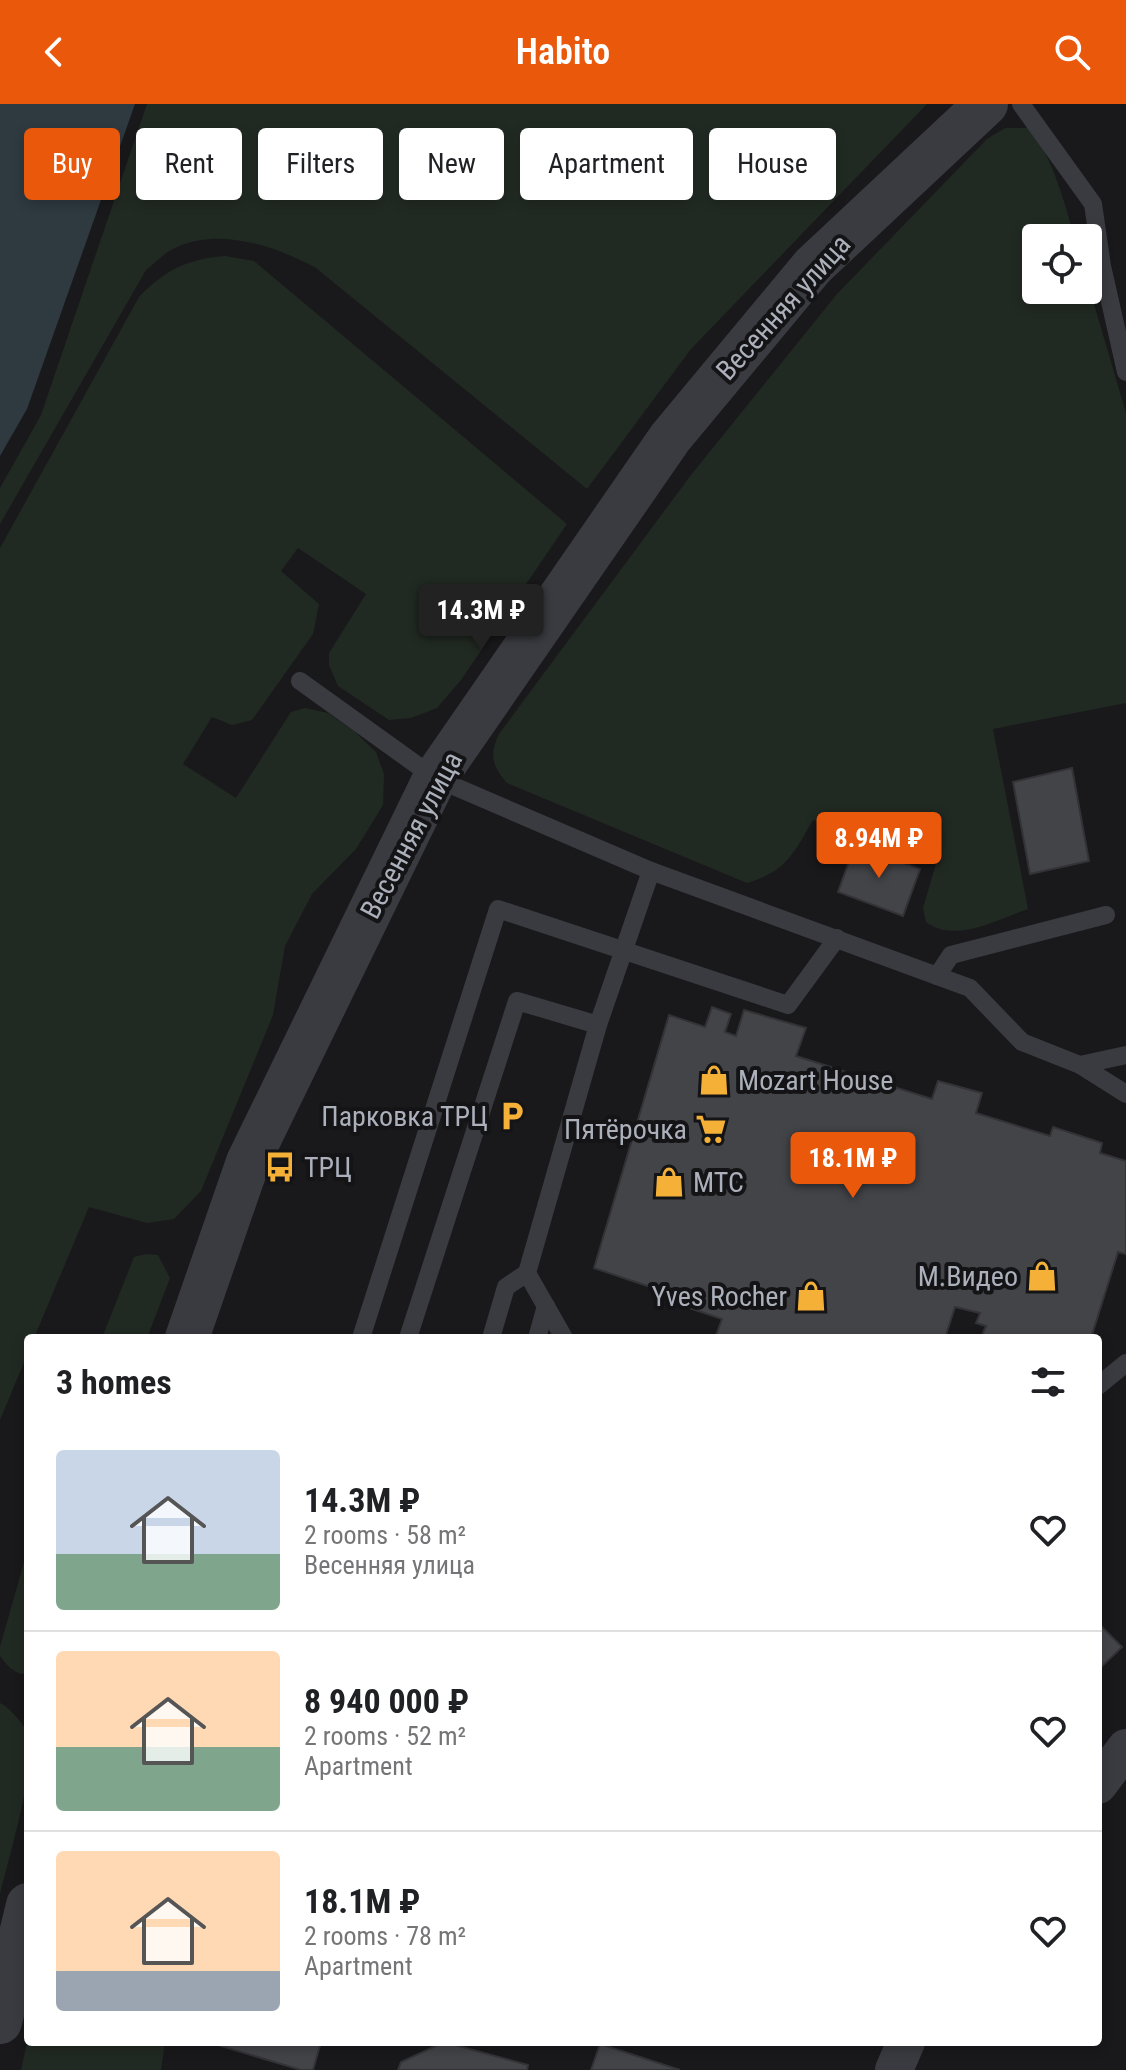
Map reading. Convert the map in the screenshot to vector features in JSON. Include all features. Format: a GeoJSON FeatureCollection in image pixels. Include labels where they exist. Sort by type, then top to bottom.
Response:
{"type":"FeatureCollection","features":[{"type":"Feature","properties":{"kind":"street","name":"Весенняя улица"},"geometry":{"type":"LineString","coordinates":[[188,1334],[248,1162],[435,778],[670,438],[813,266],[986,104]]}},
{"type":"Feature","properties":{"kind":"street"},"geometry":{"type":"LineString","coordinates":[[1102,1780],[1126,1748]]}},
{"type":"Feature","properties":{"kind":"street"},"geometry":{"type":"LineString","coordinates":[[0,2022],[16,1927]]}},
{"type":"Feature","properties":{"kind":"street"},"geometry":{"type":"LineString","coordinates":[[894,2070],[904,2046]]}},
{"type":"Feature","properties":{"kind":"lane"},"geometry":{"type":"LineString","coordinates":[[1021,104],[1093,204],[1102,266],[1126,372]]}},
{"type":"Feature","properties":{"kind":"lane"},"geometry":{"type":"LineString","coordinates":[[300,681],[435,778],[651,871],[970,988],[1022,1042],[1080,1065],[1126,1093]]}},
{"type":"Feature","properties":{"kind":"lane"},"geometry":{"type":"LineString","coordinates":[[492,1334],[506,1287],[527,1273],[598,1025],[651,871]]}},
{"type":"Feature","properties":{"kind":"lane"},"geometry":{"type":"LineString","coordinates":[[362,1334],[498,909],[788,1005],[837,938]]}},
{"type":"Feature","properties":{"kind":"lane"},"geometry":{"type":"LineString","coordinates":[[937,976],[951,955],[1106,915]]}},
{"type":"Feature","properties":{"kind":"lane"},"geometry":{"type":"LineString","coordinates":[[409,1334],[517,1001],[598,1025]]}},
{"type":"Feature","properties":{"kind":"lane"},"geometry":{"type":"LineString","coordinates":[[1080,1065],[1126,1055]]}},
{"type":"Feature","properties":{"kind":"lane"},"geometry":{"type":"LineString","coordinates":[[1126,1062],[1120,1067],[1119,1080],[1126,1093]]}},
{"type":"Feature","properties":{"kind":"lane"},"geometry":{"type":"LineString","coordinates":[[527,1273],[562,1334]]}},
{"type":"Feature","properties":{"kind":"lane"},"geometry":{"type":"LineString","coordinates":[[538,1334],[546,1306]]}},
{"type":"Feature","properties":{"kind":"lane"},"geometry":{"type":"LineString","coordinates":[[1102,1383],[1126,1363]]}},
{"type":"Feature","properties":{"kind":"shaded area"},"geometry":{"type":"Polygon","coordinates":[[[0,104],[135,104],[120,146],[120,128],[24,128],[24,200],[101,200],[27,409],[0,456],[0,104]]]}},
{"type":"Feature","properties":{"kind":"shaded area"},"geometry":{"type":"Polygon","coordinates":[[[147,104],[927,104],[836,198],[836,128],[709,128],[709,200],[835,200],[691,349],[587,489],[316,268],[264,246],[245,241],[207,239],[171,250],[146,270],[0,524],[0,488],[41,415],[114,200],[120,200],[120,183],[136,136],[136,200],[242,200],[242,128],[139,128],[147,104]]]}},
{"type":"Feature","properties":{"kind":"shaded area"},"geometry":{"type":"Polygon","coordinates":[[[1005,128],[1029,128],[1045,153],[1071,224],[1022,224],[1022,304],[1094,304],[1126,413],[1126,703],[993,729],[1028,909],[977,928],[950,931],[937,928],[926,922],[923,908],[937,860],[813,820],[788,860],[771,873],[747,883],[507,783],[494,760],[499,734],[691,475],[837,294],[987,139],[1005,128]]]}},
{"type":"Feature","properties":{"kind":"shaded area"},"geometry":{"type":"Polygon","coordinates":[[[225,256],[254,261],[567,524],[461,680],[437,708],[411,718],[389,720],[338,686],[329,665],[329,653],[366,594],[298,548],[281,571],[319,604],[313,634],[252,720],[232,725],[212,717],[183,764],[236,798],[291,712],[305,708],[328,713],[354,731],[376,752],[384,774],[383,805],[356,849],[312,894],[285,946],[273,1015],[201,1191],[174,1219],[147,1223],[89,1207],[36,1334],[24,1334],[24,1363],[0,1420],[0,548],[139,297],[168,273],[199,260],[225,256]]]}},
{"type":"Feature","properties":{"kind":"shaded area"},"geometry":{"type":"Polygon","coordinates":[[[158,1255],[170,1278],[149,1334],[104,1334],[134,1257],[158,1255]]]}},
{"type":"Feature","properties":{"kind":"shaded area"},"geometry":{"type":"Polygon","coordinates":[[[24,1562],[24,1674],[6,1663],[0,1656],[24,1562]]]}},
{"type":"Feature","properties":{"kind":"shaded area"},"geometry":{"type":"Polygon","coordinates":[[[0,1703],[24,1726],[24,1795],[0,1894],[0,1703]]]}},
{"type":"Feature","properties":{"kind":"shaded area"},"geometry":{"type":"Polygon","coordinates":[[[26,2046],[164,2046],[161,2070],[21,2070],[26,2046]]]}},
{"type":"Feature","properties":{"kind":"building"},"geometry":{"type":"Polygon","coordinates":[[[1072,768],[1089,861],[1030,874],[1013,782],[1072,768]]]}},
{"type":"Feature","properties":{"kind":"building"},"geometry":{"type":"Polygon","coordinates":[[[855,845],[920,869],[903,916],[838,892],[855,845]]]}},
{"type":"Feature","properties":{"kind":"building"},"geometry":{"type":"Polygon","coordinates":[[[712,1007],[731,1014],[725,1032],[736,1036],[744,1010],[806,1028],[796,1056],[932,1099],[938,1081],[982,1093],[976,1113],[1050,1136],[1053,1127],[1102,1143],[1100,1153],[1126,1161],[1126,1254],[1118,1252],[1092,1334],[983,1334],[986,1326],[976,1323],[980,1313],[955,1307],[946,1334],[716,1334],[722,1319],[675,1303],[677,1296],[594,1268],[669,1015],[705,1027],[712,1007]]]}},
{"type":"Feature","properties":{"kind":"building"},"geometry":{"type":"Polygon","coordinates":[[[1102,1627],[1122,1647],[1102,1666],[1102,1627]]]}},
{"type":"Feature","properties":{"kind":"building"},"geometry":{"type":"Polygon","coordinates":[[[221,2046],[320,2046],[313,2070],[301,2070],[221,2046]]]}},
{"type":"Feature","properties":{"kind":"building"},"geometry":{"type":"Polygon","coordinates":[[[435,2046],[459,2046],[528,2065],[527,2070],[398,2070],[401,2062],[435,2046]]]}},
{"type":"Feature","properties":{"kind":"building"},"geometry":{"type":"Polygon","coordinates":[[[599,2046],[606,2046],[680,2070],[591,2070],[599,2046]]]}},
{"type":"Feature","properties":{"kind":"place","name":"Mozart House"},"geometry":{"type":"Point","coordinates":[714,1080]}},
{"type":"Feature","properties":{"kind":"place","name":"Парковка ТРЦ"},"geometry":{"type":"Point","coordinates":[512,1116]}},
{"type":"Feature","properties":{"kind":"place","name":"Пятёрочка"},"geometry":{"type":"Point","coordinates":[711,1129]}},
{"type":"Feature","properties":{"kind":"place","name":"ТРЦ"},"geometry":{"type":"Point","coordinates":[280,1167]}},
{"type":"Feature","properties":{"kind":"place","name":"МТС"},"geometry":{"type":"Point","coordinates":[669,1182]}},
{"type":"Feature","properties":{"kind":"place","name":"М.Видео"},"geometry":{"type":"Point","coordinates":[1042,1276]}},
{"type":"Feature","properties":{"kind":"place","name":"Yves Rocher"},"geometry":{"type":"Point","coordinates":[811,1296]}}]}
